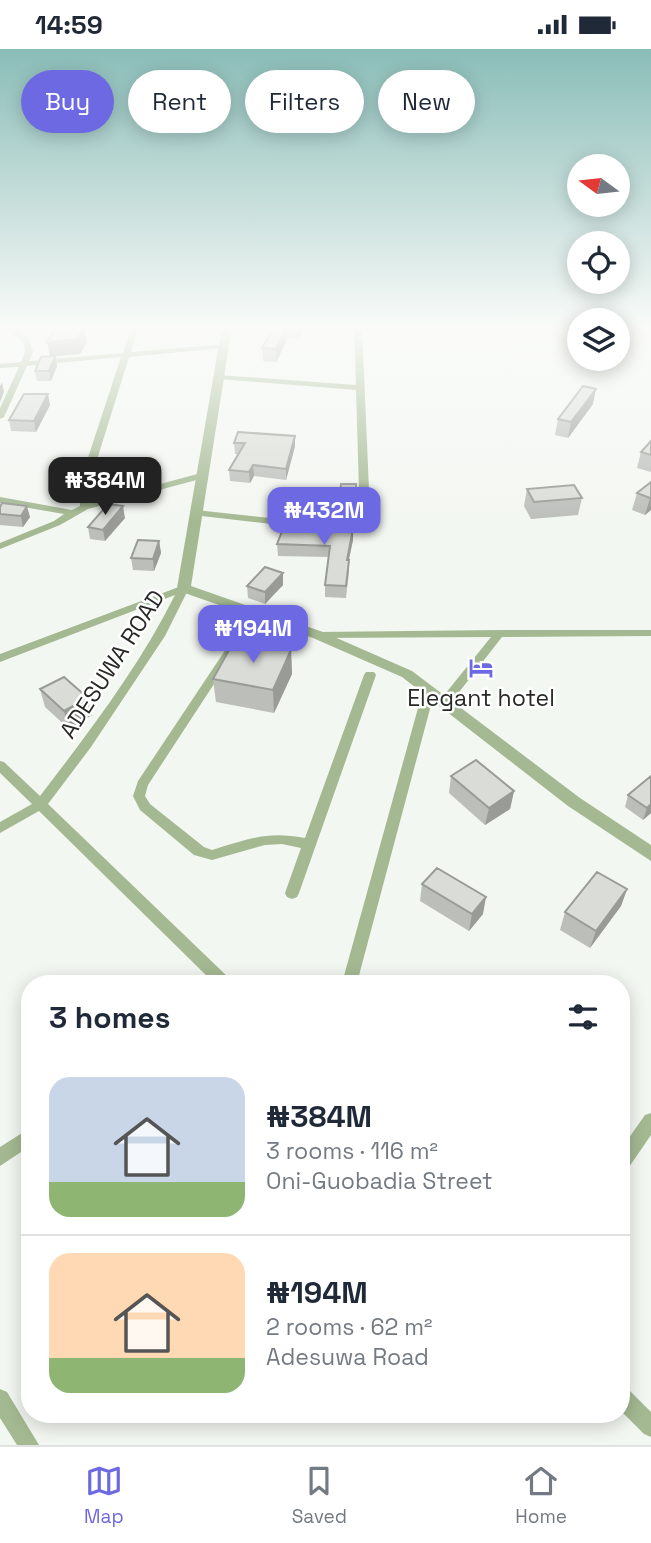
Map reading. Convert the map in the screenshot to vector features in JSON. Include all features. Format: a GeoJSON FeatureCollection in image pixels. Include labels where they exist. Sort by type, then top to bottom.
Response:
{"type":"FeatureCollection","features":[{"type":"Feature","properties":{"kind":"street"},"geometry":{"type":"LineString","coordinates":[[0,417],[12,392]]}},
{"type":"Feature","properties":{"kind":"street"},"geometry":{"type":"LineString","coordinates":[[85,507],[85,482],[115,392]]}},
{"type":"Feature","properties":{"kind":"street","name":"ADESUWA ROAD"},"geometry":{"type":"LineString","coordinates":[[40,805],[134,676],[160,636],[184,588],[215,392]]}},
{"type":"Feature","properties":{"kind":"street"},"geometry":{"type":"LineString","coordinates":[[196,513],[343,529],[362,523],[365,490],[359,392]]}},
{"type":"Feature","properties":{"kind":"street"},"geometry":{"type":"LineString","coordinates":[[0,545],[45,528],[85,507],[201,477]]}},
{"type":"Feature","properties":{"kind":"street"},"geometry":{"type":"LineString","coordinates":[[0,500],[73,513]]}},
{"type":"Feature","properties":{"kind":"street"},"geometry":{"type":"LineString","coordinates":[[0,658],[184,588],[256,612],[384,661],[429,690],[574,802],[651,854]]}},
{"type":"Feature","properties":{"kind":"street"},"geometry":{"type":"LineString","coordinates":[[256,612],[142,784],[139,796],[145,807],[199,851],[212,855],[265,840],[282,839],[310,844]]}},
{"type":"Feature","properties":{"kind":"street"},"geometry":{"type":"LineString","coordinates":[[445,702],[500,633]]}},
{"type":"Feature","properties":{"kind":"street"},"geometry":{"type":"LineString","coordinates":[[318,635],[651,633]]}},
{"type":"Feature","properties":{"kind":"street"},"geometry":{"type":"LineString","coordinates":[[292,893],[370,675]]}},
{"type":"Feature","properties":{"kind":"street"},"geometry":{"type":"LineString","coordinates":[[351,975],[429,690]]}},
{"type":"Feature","properties":{"kind":"street"},"geometry":{"type":"LineString","coordinates":[[0,765],[216,975]]}},
{"type":"Feature","properties":{"kind":"street"},"geometry":{"type":"LineString","coordinates":[[0,828],[40,805]]}},
{"type":"Feature","properties":{"kind":"street"},"geometry":{"type":"LineString","coordinates":[[630,1151],[651,1121]]}},
{"type":"Feature","properties":{"kind":"street"},"geometry":{"type":"LineString","coordinates":[[0,1157],[21,1142]]}},
{"type":"Feature","properties":{"kind":"street"},"geometry":{"type":"LineString","coordinates":[[0,1399],[29,1445]]}},
{"type":"Feature","properties":{"kind":"street"},"geometry":{"type":"LineString","coordinates":[[630,1405],[651,1427]]}},
{"type":"Feature","properties":{"kind":"building"},"geometry":{"type":"Polygon","coordinates":[[[578,392],[594,392],[571,422],[558,419],[578,392]]]}},
{"type":"Feature","properties":{"kind":"building"},"geometry":{"type":"Polygon","coordinates":[[[24,394],[48,394],[34,421],[9,420],[24,394]]]}},
{"type":"Feature","properties":{"kind":"building"},"geometry":{"type":"Polygon","coordinates":[[[238,432],[295,436],[286,469],[253,465],[249,472],[229,470],[245,443],[234,443],[238,432]]]}},
{"type":"Feature","properties":{"kind":"building"},"geometry":{"type":"Polygon","coordinates":[[[651,441],[651,455],[641,452],[651,441]]]}},
{"type":"Feature","properties":{"kind":"building"},"geometry":{"type":"Polygon","coordinates":[[[651,482],[650,498],[637,493],[651,482]]]}},
{"type":"Feature","properties":{"kind":"building"},"geometry":{"type":"Polygon","coordinates":[[[341,484],[356,484],[355,505],[339,505],[341,484]]]}},
{"type":"Feature","properties":{"kind":"building"},"geometry":{"type":"Polygon","coordinates":[[[574,485],[582,498],[534,502],[527,489],[574,485]]]}},
{"type":"Feature","properties":{"kind":"building"},"geometry":{"type":"Polygon","coordinates":[[[2,503],[27,506],[21,516],[0,514],[2,503]]]}},
{"type":"Feature","properties":{"kind":"building"},"geometry":{"type":"Polygon","coordinates":[[[108,504],[123,506],[103,530],[88,527],[108,504]]]}},
{"type":"Feature","properties":{"kind":"building"},"geometry":{"type":"Polygon","coordinates":[[[312,521],[328,522],[327,527],[353,529],[347,560],[346,586],[325,585],[330,546],[277,544],[285,524],[312,527],[312,521]]]}},
{"type":"Feature","properties":{"kind":"building"},"geometry":{"type":"Polygon","coordinates":[[[138,540],[159,541],[153,559],[131,558],[138,540]]]}},
{"type":"Feature","properties":{"kind":"building"},"geometry":{"type":"Polygon","coordinates":[[[265,567],[283,573],[265,592],[247,586],[265,567]]]}},
{"type":"Feature","properties":{"kind":"building"},"geometry":{"type":"Polygon","coordinates":[[[234,641],[291,650],[273,690],[213,679],[234,641]]]}},
{"type":"Feature","properties":{"kind":"building"},"geometry":{"type":"Polygon","coordinates":[[[64,677],[88,698],[64,711],[40,689],[64,677]]]}},
{"type":"Feature","properties":{"kind":"building"},"geometry":{"type":"Polygon","coordinates":[[[476,760],[514,791],[489,808],[451,776],[476,760]]]}},
{"type":"Feature","properties":{"kind":"building"},"geometry":{"type":"Polygon","coordinates":[[[651,776],[651,804],[647,808],[628,795],[651,776]]]}},
{"type":"Feature","properties":{"kind":"building"},"geometry":{"type":"Polygon","coordinates":[[[437,868],[486,897],[472,914],[422,884],[437,868]]]}},
{"type":"Feature","properties":{"kind":"building"},"geometry":{"type":"Polygon","coordinates":[[[597,872],[627,889],[596,931],[565,912],[597,872]]]}},
{"type":"Feature","properties":{"kind":"place","name":"Elegant hotel"},"geometry":{"type":"Point","coordinates":[481,668]}}]}
